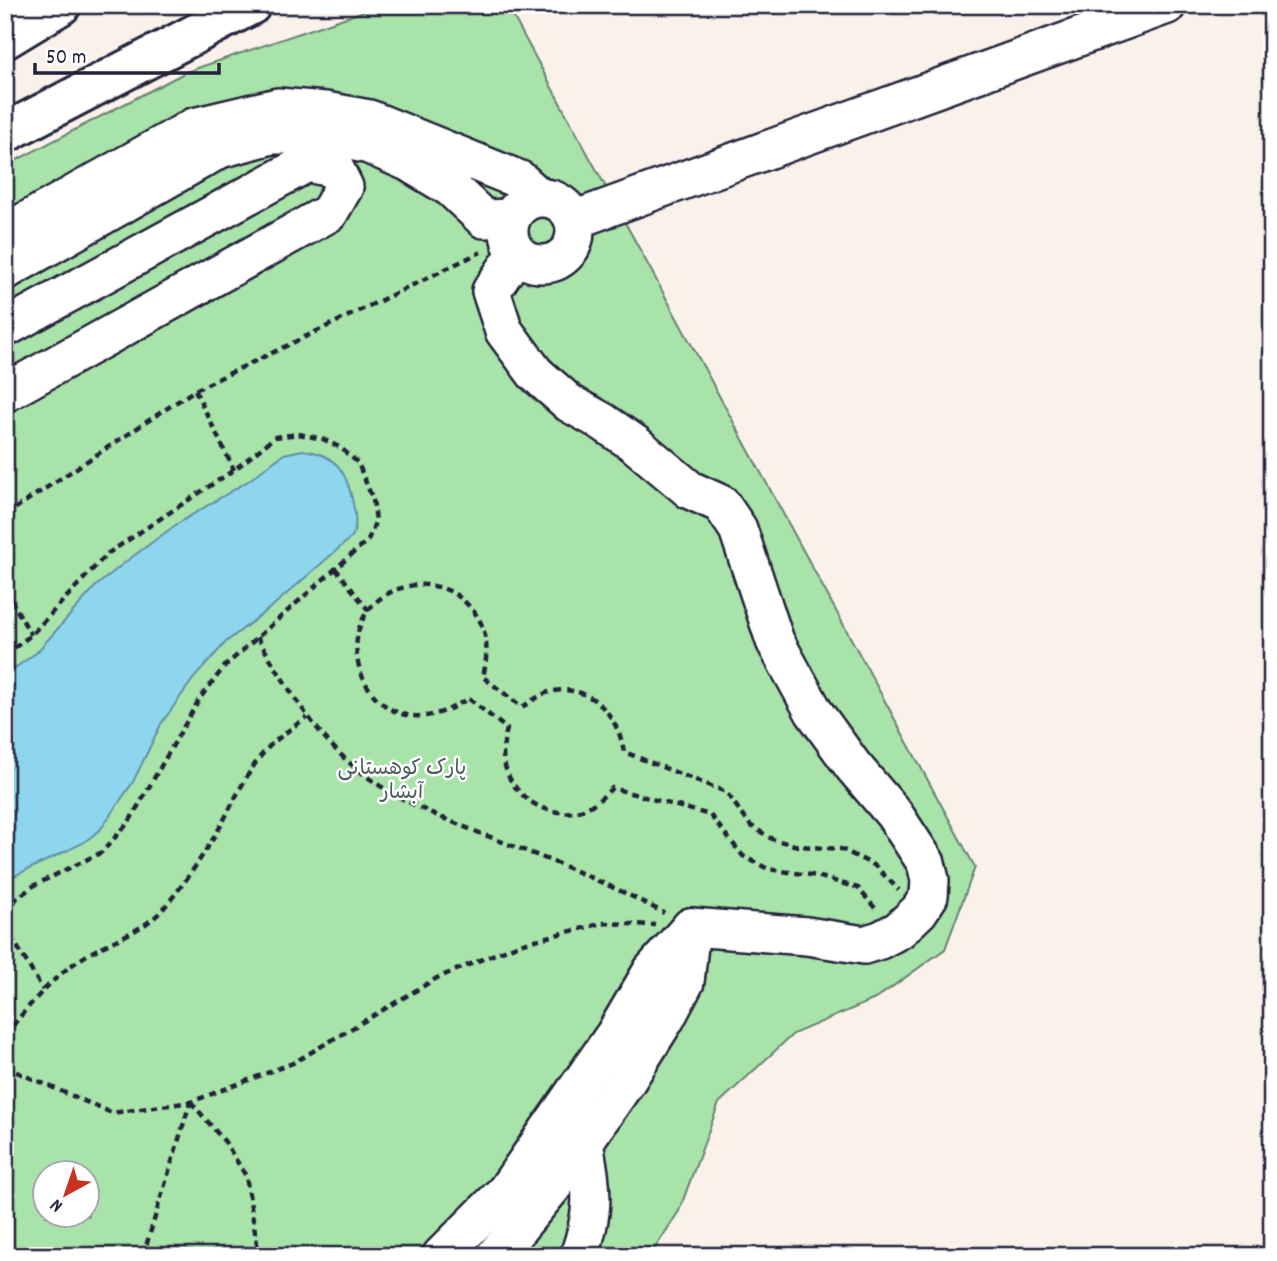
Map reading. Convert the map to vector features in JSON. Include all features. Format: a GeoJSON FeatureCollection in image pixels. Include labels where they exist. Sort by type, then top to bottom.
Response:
{"type":"FeatureCollection","features":[{"type":"Feature","properties":{"kind":"main road"},"geometry":{"type":"LineString","coordinates":[[5,39],[61,5]]}},
{"type":"Feature","properties":{"kind":"main road"},"geometry":{"type":"LineString","coordinates":[[5,133],[251,5]]}},
{"type":"Feature","properties":{"kind":"lane"},"geometry":{"type":"LineString","coordinates":[[574,220],[1167,5]]}},
{"type":"Feature","properties":{"kind":"lane"},"geometry":{"type":"LineString","coordinates":[[5,233],[194,127],[278,107],[325,111],[369,119],[520,180],[519,227],[526,260],[537,264],[548,264],[568,253],[576,231],[569,210],[560,203],[519,227],[491,291],[504,331],[535,373],[569,403],[635,444],[690,490],[721,504],[738,529],[775,641],[814,712],[853,766],[894,814],[926,863],[930,880],[929,896],[909,921],[880,940],[864,945],[807,936],[691,927]]}},
{"type":"Feature","properties":{"kind":"lane"},"geometry":{"type":"LineString","coordinates":[[5,271],[220,149],[272,135],[321,135],[369,145],[408,162],[451,188],[484,219],[519,227]]}},
{"type":"Feature","properties":{"kind":"lane"},"geometry":{"type":"LineString","coordinates":[[5,328],[307,163],[335,169],[345,187],[329,212],[5,393]]}},
{"type":"Feature","properties":{"kind":"lane"},"geometry":{"type":"LineString","coordinates":[[442,1256],[519,1201],[554,1185],[666,1018],[685,982],[691,927]]}},
{"type":"Feature","properties":{"kind":"lane"},"geometry":{"type":"LineString","coordinates":[[495,1256],[519,1201],[652,971],[691,927]]}},
{"type":"Feature","properties":{"kind":"lane"},"geometry":{"type":"LineString","coordinates":[[579,1256],[592,1213],[593,1195],[584,1142]]}},
{"type":"Feature","properties":{"kind":"path"},"geometry":{"type":"LineString","coordinates":[[5,516],[195,390],[519,227]]}},
{"type":"Feature","properties":{"kind":"path"},"geometry":{"type":"LineString","coordinates":[[195,390],[234,470]]}},
{"type":"Feature","properties":{"kind":"path"},"geometry":{"type":"LineString","coordinates":[[5,655],[31,635],[107,554],[234,470],[275,437],[299,434],[323,439],[341,448],[358,463],[373,500],[376,520],[368,540],[225,666],[200,698],[129,822],[102,852],[36,885],[17,898],[5,914]]}},
{"type":"Feature","properties":{"kind":"path"},"geometry":{"type":"LineString","coordinates":[[335,568],[369,611]]}},
{"type":"Feature","properties":{"kind":"path"},"geometry":{"type":"LineString","coordinates":[[418,584],[440,587],[460,597],[476,612],[486,633],[488,655],[483,677],[522,707],[545,694],[564,691],[582,694],[599,703],[612,716],[621,733],[624,751],[726,792],[750,824],[772,839],[798,846],[841,849],[874,865],[909,921],[878,912],[858,888],[817,877],[768,869],[743,856],[710,816],[612,788],[598,802],[580,810],[561,812],[542,808],[525,799],[512,785],[505,767],[503,748],[507,729],[468,698],[451,710],[431,717],[410,716],[390,709],[373,696],[362,679],[356,658],[356,637],[363,618],[377,601],[396,589],[418,584]]}},
{"type":"Feature","properties":{"kind":"path"},"geometry":{"type":"LineString","coordinates":[[5,589],[31,635]]}},
{"type":"Feature","properties":{"kind":"path"},"geometry":{"type":"LineString","coordinates":[[257,638],[307,718],[342,756],[379,785],[440,819],[623,891],[691,927]]}},
{"type":"Feature","properties":{"kind":"path"},"geometry":{"type":"LineString","coordinates":[[5,1034],[43,990],[81,958],[124,937],[161,912],[190,876],[264,752],[307,718]]}},
{"type":"Feature","properties":{"kind":"path"},"geometry":{"type":"LineString","coordinates":[[5,1067],[112,1113],[191,1102],[293,1063],[438,978],[519,944],[604,923],[691,927]]}},
{"type":"Feature","properties":{"kind":"path"},"geometry":{"type":"LineString","coordinates":[[5,926],[43,990]]}},
{"type":"Feature","properties":{"kind":"path"},"geometry":{"type":"LineString","coordinates":[[143,1256],[191,1102]]}},
{"type":"Feature","properties":{"kind":"path"},"geometry":{"type":"LineString","coordinates":[[191,1102],[225,1142],[246,1176],[259,1256]]}},
{"type":"Feature","properties":{"kind":"green space","name":"پارک کوهستانی آبشار"},"geometry":{"type":"Polygon","coordinates":[[[393,5],[507,5],[975,867],[945,949],[875,999],[793,1034],[719,1103],[679,1211],[650,1256],[5,1256],[5,166],[186,72],[370,9],[393,5]]]}},
{"type":"Feature","properties":{"kind":"water"},"geometry":{"type":"Polygon","coordinates":[[[302,450],[323,455],[343,473],[355,513],[352,537],[275,604],[226,642],[193,679],[161,724],[133,782],[100,830],[83,843],[12,877],[5,884],[5,675],[36,653],[96,586],[128,560],[177,524],[248,481],[284,454],[302,450]]]}}]}
